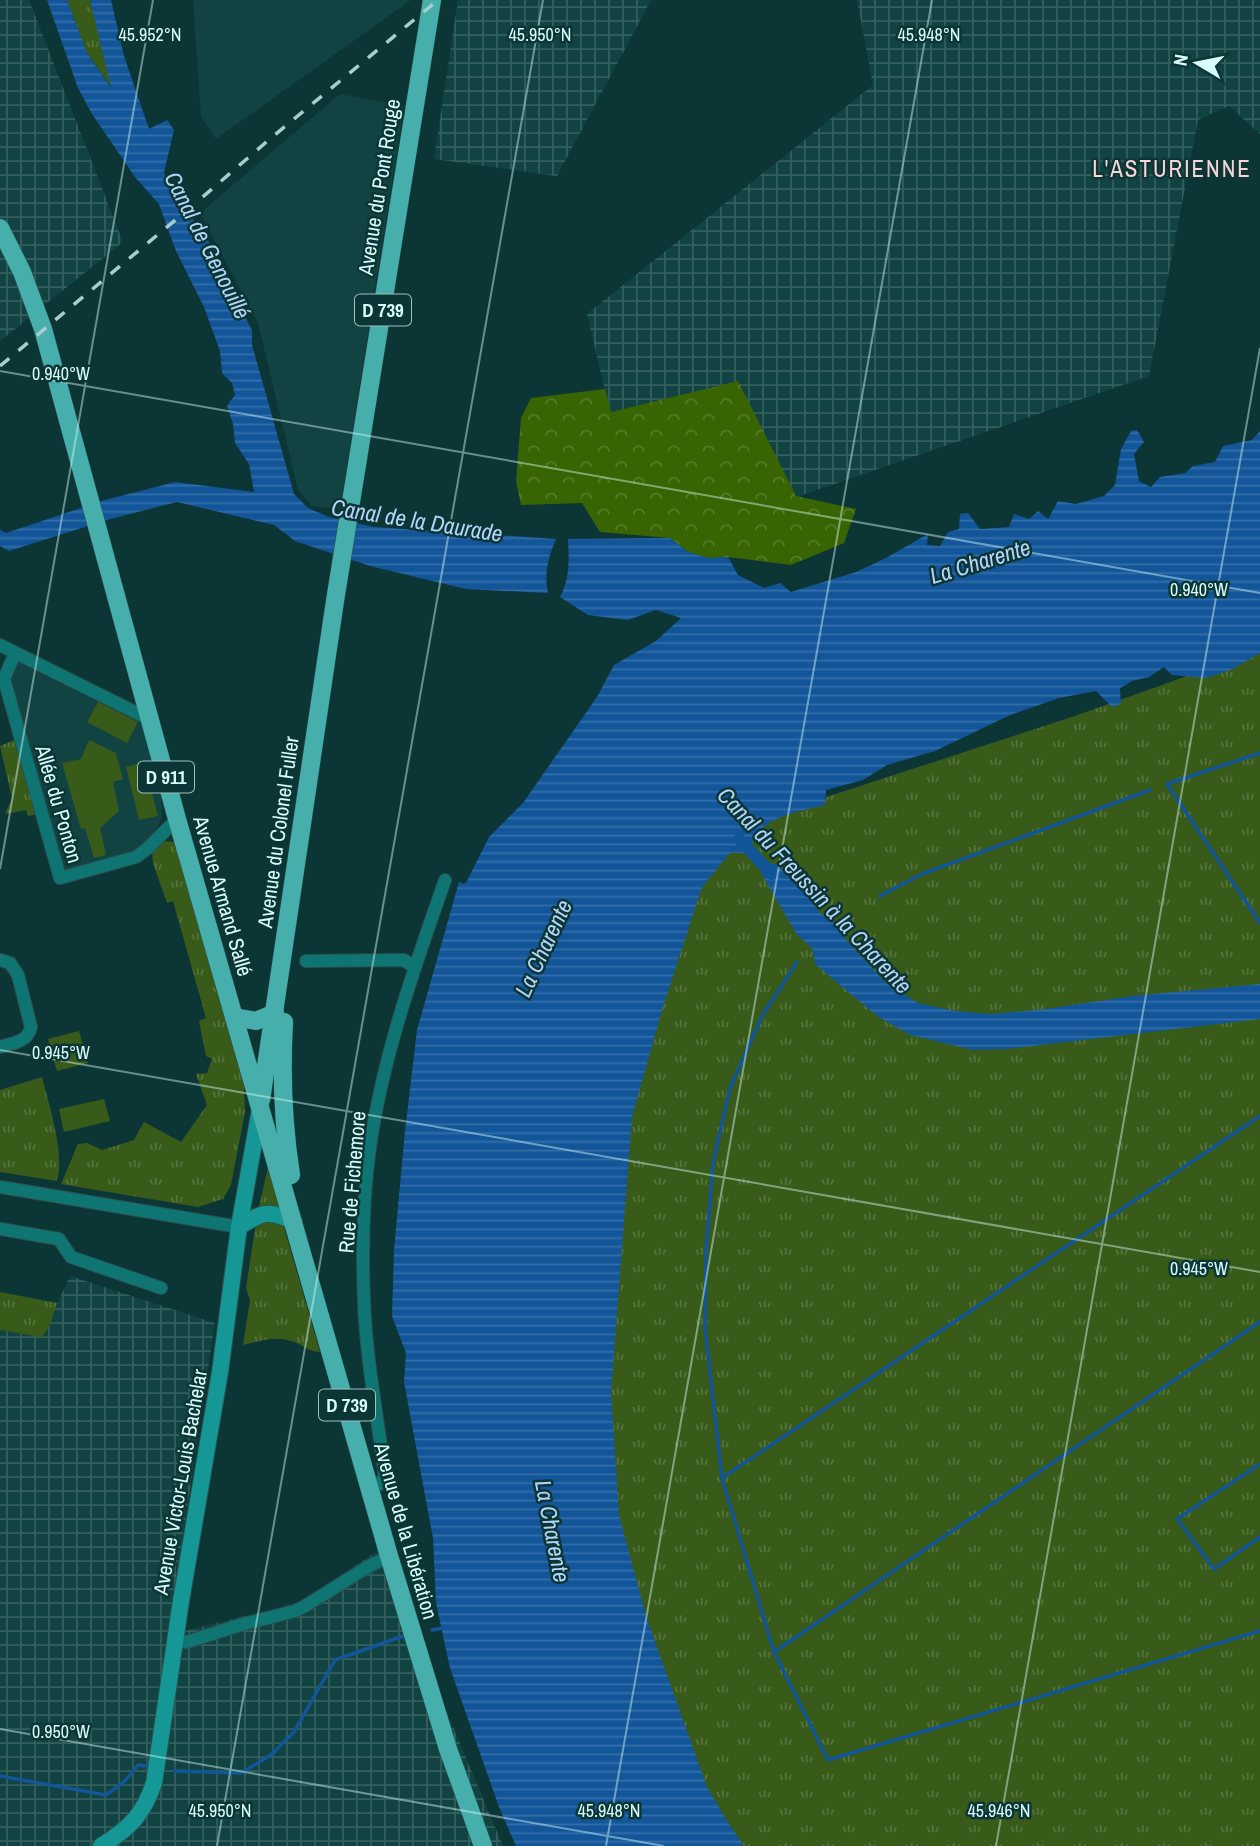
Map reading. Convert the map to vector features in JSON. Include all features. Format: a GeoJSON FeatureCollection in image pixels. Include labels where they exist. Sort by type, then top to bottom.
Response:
{"type":"FeatureCollection","features":[{"type":"Feature","properties":{"kind":"main road","name":"Avenue du Pont Rouge"},"geometry":{"type":"LineString","coordinates":[[341,566],[432,0]]}},
{"type":"Feature","properties":{"kind":"main road","name":"Avenue Armand Sallé"},"geometry":{"type":"LineString","coordinates":[[0,228],[23,272],[41,322],[177,819],[261,1105]]}},
{"type":"Feature","properties":{"kind":"main road","name":"Avenue du Colonel Fuller"},"geometry":{"type":"LineString","coordinates":[[261,1105],[341,566]]}},
{"type":"Feature","properties":{"kind":"main road","name":"D 739"},"geometry":{"type":"LineString","coordinates":[[279,989],[284,1018],[282,1059],[285,1128],[304,1255]]}},
{"type":"Feature","properties":{"kind":"main road"},"geometry":{"type":"LineString","coordinates":[[234,1017],[256,1021],[275,1013]]}},
{"type":"Feature","properties":{"kind":"main road","name":"Avenue de la Libération"},"geometry":{"type":"LineString","coordinates":[[261,1105],[389,1556],[448,1749],[483,1846]]}},
{"type":"Feature","properties":{"kind":"main road","name":"Avenue Victor-Louis Bachelar"},"geometry":{"type":"LineString","coordinates":[[101,1846],[133,1822],[147,1803],[154,1783],[181,1601],[220,1372],[239,1227],[261,1105]]}},
{"type":"Feature","properties":{"kind":"main road"},"geometry":{"type":"LineString","coordinates":[[239,1227],[267,1213],[275,1213],[294,1222]]}},
{"type":"Feature","properties":{"kind":"street"},"geometry":{"type":"LineString","coordinates":[[0,645],[149,719]]}},
{"type":"Feature","properties":{"kind":"street","name":"Allée du Ponton"},"geometry":{"type":"LineString","coordinates":[[15,653],[4,679],[60,878],[136,857],[177,819]]}},
{"type":"Feature","properties":{"kind":"street","name":"Rue de Fichemore"},"geometry":{"type":"LineString","coordinates":[[370,1486],[380,1484],[385,1476],[364,1303],[364,1233],[370,1147],[383,1084],[414,967],[445,880]]}},
{"type":"Feature","properties":{"kind":"street"},"geometry":{"type":"LineString","coordinates":[[306,961],[404,960],[414,967]]}},
{"type":"Feature","properties":{"kind":"street"},"geometry":{"type":"LineString","coordinates":[[0,1047],[25,1039],[29,1035],[30,1027],[18,975],[5,961]]}},
{"type":"Feature","properties":{"kind":"street"},"geometry":{"type":"LineString","coordinates":[[1,1191],[239,1227]]}},
{"type":"Feature","properties":{"kind":"street"},"geometry":{"type":"LineString","coordinates":[[0,1229],[59,1239],[71,1257],[161,1288]]}},
{"type":"Feature","properties":{"kind":"street"},"geometry":{"type":"LineString","coordinates":[[176,1640],[187,1642],[295,1611],[389,1556]]}},
{"type":"Feature","properties":{"kind":"shaded area"},"geometry":{"type":"Polygon","coordinates":[[[0,0],[29,0],[123,242],[0,341],[0,0]]]}},
{"type":"Feature","properties":{"kind":"shaded area"},"geometry":{"type":"Polygon","coordinates":[[[193,0],[411,0],[216,139],[201,117],[193,0]]]}},
{"type":"Feature","properties":{"kind":"shaded area"},"geometry":{"type":"Polygon","coordinates":[[[458,0],[651,0],[557,176],[434,159],[458,0]]]}},
{"type":"Feature","properties":{"kind":"shaded area"},"geometry":{"type":"Polygon","coordinates":[[[857,0],[1260,0],[1260,134],[1229,106],[1198,120],[1149,376],[796,497],[737,382],[610,412],[587,314],[873,85],[857,0]]]}},
{"type":"Feature","properties":{"kind":"shaded area"},"geometry":{"type":"Polygon","coordinates":[[[340,94],[404,106],[340,509],[312,506],[298,490],[258,323],[200,213],[340,94]]]}},
{"type":"Feature","properties":{"kind":"shaded area"},"geometry":{"type":"Polygon","coordinates":[[[18,661],[144,722],[161,798],[162,817],[147,849],[60,878],[11,677],[18,661]]]}},
{"type":"Feature","properties":{"kind":"shaded area"},"geometry":{"type":"Polygon","coordinates":[[[70,1276],[215,1323],[168,1635],[301,1602],[379,1550],[503,1846],[0,1846],[0,1330],[42,1336],[70,1276]]]}},
{"type":"Feature","properties":{"kind":"green space"},"geometry":{"type":"Polygon","coordinates":[[[67,0],[90,0],[113,90],[87,53],[67,0]]]}},
{"type":"Feature","properties":{"kind":"green space"},"geometry":{"type":"Polygon","coordinates":[[[738,381],[796,496],[856,509],[844,543],[791,565],[728,557],[709,558],[688,552],[670,538],[600,532],[582,503],[521,505],[516,481],[521,418],[531,398],[605,389],[611,412],[738,381]]]}},
{"type":"Feature","properties":{"kind":"green space"},"geometry":{"type":"Polygon","coordinates":[[[1260,650],[1260,1846],[705,1846],[632,1726],[587,1108],[725,830],[1072,717],[1260,650]]]}},
{"type":"Feature","properties":{"kind":"green space"},"geometry":{"type":"Polygon","coordinates":[[[98,702],[138,722],[127,743],[87,722],[98,702]]]}},
{"type":"Feature","properties":{"kind":"green space"},"geometry":{"type":"Polygon","coordinates":[[[17,739],[38,814],[28,816],[26,810],[5,814],[12,798],[0,746],[17,739]]]}},
{"type":"Feature","properties":{"kind":"green space"},"geometry":{"type":"Polygon","coordinates":[[[89,740],[116,753],[123,779],[113,782],[119,811],[100,828],[106,855],[94,858],[85,828],[81,829],[62,763],[81,759],[89,740]]]}},
{"type":"Feature","properties":{"kind":"green space"},"geometry":{"type":"Polygon","coordinates":[[[144,762],[158,816],[139,820],[126,767],[144,762]]]}},
{"type":"Feature","properties":{"kind":"green space"},"geometry":{"type":"Polygon","coordinates":[[[161,841],[179,842],[244,1086],[245,1112],[231,1185],[223,1199],[198,1207],[61,1184],[78,1144],[87,1143],[102,1150],[134,1140],[144,1122],[181,1142],[207,1105],[196,1074],[207,1073],[212,1059],[206,1056],[199,1021],[206,1018],[173,901],[167,903],[153,863],[152,851],[161,841]]]}},
{"type":"Feature","properties":{"kind":"green space"},"geometry":{"type":"Polygon","coordinates":[[[79,1031],[88,1063],[57,1071],[48,1039],[79,1031]]]}},
{"type":"Feature","properties":{"kind":"green space"},"geometry":{"type":"Polygon","coordinates":[[[42,1077],[58,1144],[57,1181],[0,1172],[0,1090],[42,1077]]]}},
{"type":"Feature","properties":{"kind":"green space"},"geometry":{"type":"Polygon","coordinates":[[[104,1099],[110,1121],[64,1132],[59,1109],[104,1099]]]}},
{"type":"Feature","properties":{"kind":"green space"},"geometry":{"type":"Polygon","coordinates":[[[268,1167],[320,1352],[281,1339],[243,1345],[250,1300],[246,1288],[268,1167]]]}},
{"type":"Feature","properties":{"kind":"green space"},"geometry":{"type":"Polygon","coordinates":[[[0,1292],[57,1303],[49,1327],[42,1337],[0,1330],[0,1292]]]}},
{"type":"Feature","properties":{"kind":"water","name":"Canal de Genouillé"},"geometry":{"type":"Polygon","coordinates":[[[47,0],[67,0],[87,53],[111,88],[90,0],[111,0],[124,56],[149,129],[167,120],[174,130],[164,172],[173,194],[204,233],[252,330],[252,345],[294,494],[308,508],[329,517],[374,527],[556,539],[546,579],[548,593],[466,589],[370,566],[295,541],[274,525],[177,502],[110,519],[9,551],[0,546],[0,530],[6,533],[105,500],[175,482],[254,492],[249,464],[235,443],[227,406],[235,395],[232,383],[222,373],[220,351],[204,307],[176,251],[159,204],[135,177],[92,114],[78,88],[47,0]]]}},
{"type":"Feature","properties":{"kind":"water","name":"La Charente"},"geometry":{"type":"Polygon","coordinates":[[[1137,430],[1144,442],[1134,454],[1139,481],[1151,487],[1160,477],[1185,473],[1193,466],[1215,462],[1223,446],[1252,440],[1260,431],[1260,653],[1233,669],[1206,678],[1172,675],[1164,667],[1149,677],[1132,681],[1120,688],[1121,704],[1112,707],[1096,691],[1059,698],[1010,715],[935,751],[887,765],[863,780],[826,790],[825,805],[789,814],[771,822],[758,833],[748,853],[730,853],[702,887],[663,1007],[632,1117],[611,1392],[619,1515],[647,1619],[707,1787],[744,1846],[516,1846],[499,1807],[450,1668],[436,1603],[433,1538],[404,1382],[406,1353],[392,1316],[394,1250],[417,1030],[459,882],[464,884],[467,881],[489,837],[523,803],[597,697],[614,665],[656,641],[681,618],[656,610],[628,620],[588,615],[560,597],[567,576],[568,539],[670,538],[688,552],[709,558],[728,557],[738,575],[764,588],[780,583],[791,592],[856,572],[928,534],[927,545],[940,546],[948,532],[959,529],[960,514],[968,513],[980,529],[1009,527],[1014,514],[1029,519],[1038,511],[1048,519],[1058,501],[1076,504],[1104,496],[1115,485],[1121,449],[1131,431],[1137,430]]]}},
{"type":"Feature","properties":{"kind":"water"},"geometry":{"type":"Polygon","coordinates":[[[762,862],[776,864],[794,879],[820,913],[839,926],[847,941],[886,983],[918,1003],[955,1011],[991,1014],[1132,996],[1260,984],[1260,1019],[1008,1049],[973,1050],[910,1035],[877,1016],[815,964],[812,948],[797,935],[761,873],[762,862]]]}},
{"type":"Feature","properties":{"kind":"waterway"},"geometry":{"type":"LineString","coordinates":[[1260,753],[1167,784],[1260,923]]}},
{"type":"Feature","properties":{"kind":"waterway"},"geometry":{"type":"LineString","coordinates":[[880,896],[922,874],[1150,790]]}},
{"type":"Feature","properties":{"kind":"waterway","name":"Canal du Freussin à la Charente"},"geometry":{"type":"LineString","coordinates":[[739,839],[772,874]]}},
{"type":"Feature","properties":{"kind":"waterway"},"geometry":{"type":"LineString","coordinates":[[722,1478],[705,1328],[706,1251],[713,1163],[730,1088],[762,1016],[797,962]]}},
{"type":"Feature","properties":{"kind":"waterway"},"geometry":{"type":"LineString","coordinates":[[774,1652],[722,1478],[1260,1116]]}},
{"type":"Feature","properties":{"kind":"waterway"},"geometry":{"type":"LineString","coordinates":[[1260,1322],[774,1652],[828,1760],[1260,1631]]}},
{"type":"Feature","properties":{"kind":"waterway"},"geometry":{"type":"LineString","coordinates":[[1260,1464],[1177,1519],[1214,1569],[1260,1537]]}},
{"type":"Feature","properties":{"kind":"waterway"},"geometry":{"type":"LineString","coordinates":[[432,1630],[444,1628]]}},
{"type":"Feature","properties":{"kind":"waterway"},"geometry":{"type":"LineString","coordinates":[[174,1771],[241,1773],[271,1755],[294,1732],[335,1660],[403,1636]]}},
{"type":"Feature","properties":{"kind":"waterway"},"geometry":{"type":"LineString","coordinates":[[0,1776],[106,1795],[124,1782],[138,1765],[147,1766]]}},
{"type":"Feature","properties":{"kind":"railway"},"geometry":{"type":"LineString","coordinates":[[0,366],[438,0]]}},
{"type":"Feature","properties":{"kind":"district","name":"L'ASTURIENNE"},"geometry":{"type":"Point","coordinates":[1172,168]}},
{"type":"Feature","properties":{"kind":"water label","name":"Canal de la Daurade"},"geometry":{"type":"Point","coordinates":[417,520]}}]}
